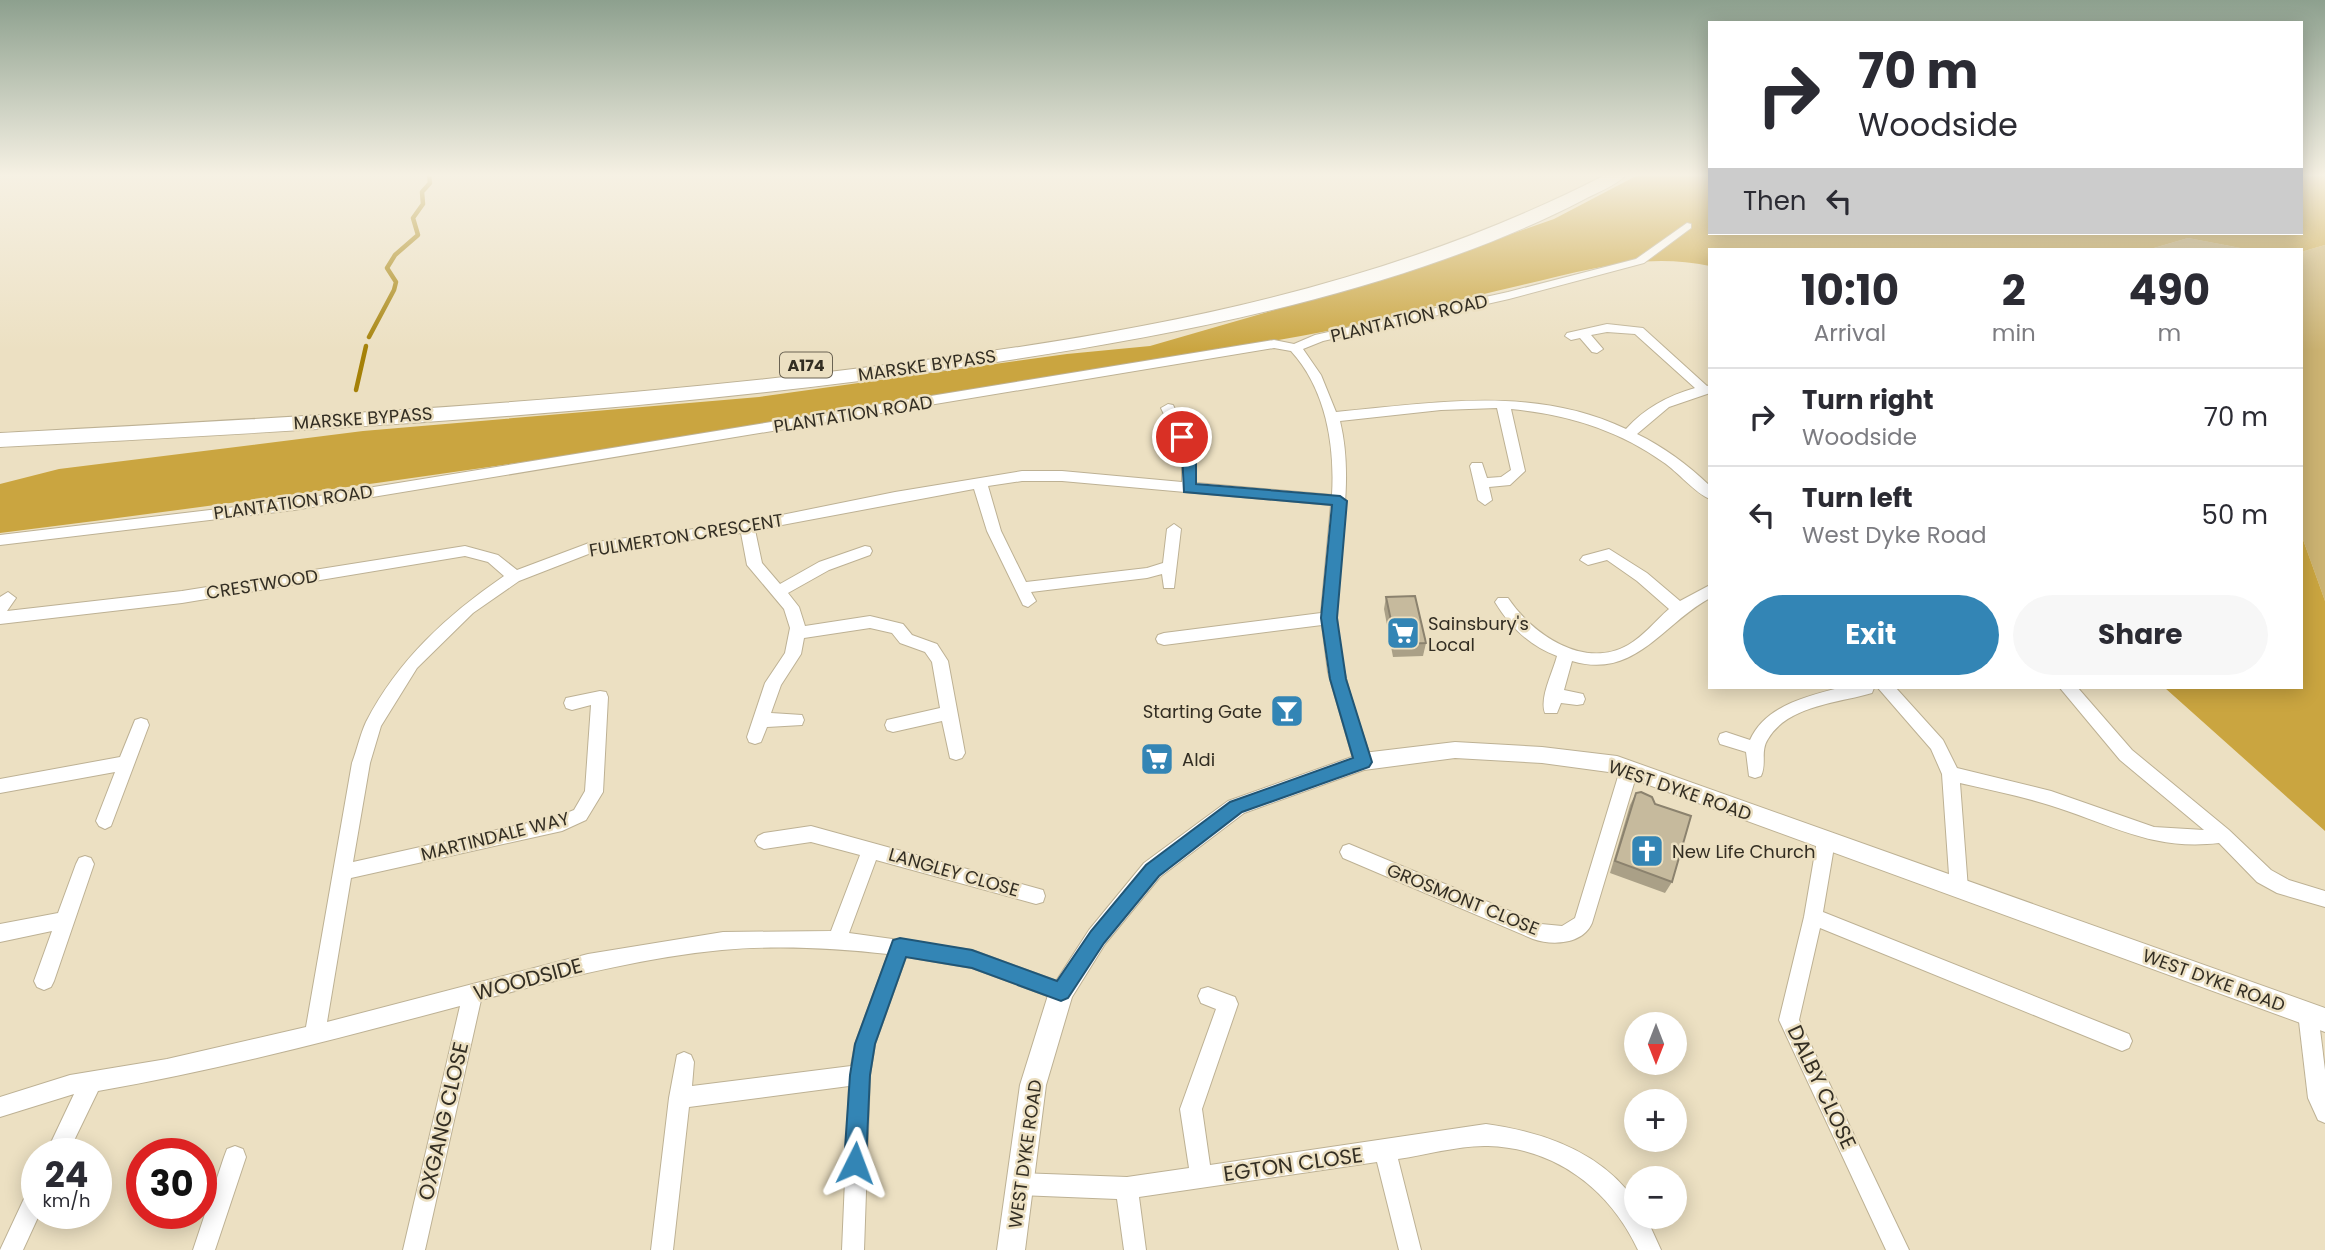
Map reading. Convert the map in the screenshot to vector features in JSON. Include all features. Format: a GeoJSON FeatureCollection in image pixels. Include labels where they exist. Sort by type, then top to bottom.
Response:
{"type":"FeatureCollection","features":[{"type":"Feature","properties":{"kind":"main road","name":"MARSKE BYPASS"},"geometry":{"type":"LineString","coordinates":[[0,424],[663,380],[882,357],[1133,318],[1298,281],[1453,233]]}},
{"type":"Feature","properties":{"kind":"main road","name":"MARSKE BYPASS"},"geometry":{"type":"LineString","coordinates":[[0,440],[394,416],[666,395],[888,371],[1054,347],[1223,314],[1375,275],[1490,233]]}},
{"type":"Feature","properties":{"kind":"street","name":"PLANTATION ROAD"},"geometry":{"type":"LineString","coordinates":[[0,540],[293,505],[1274,344],[1295,348],[1319,338],[1509,295],[1640,261],[1677,233]]}},
{"type":"Feature","properties":{"kind":"street"},"geometry":{"type":"LineString","coordinates":[[1597,349],[1577,335],[1608,328],[1639,331],[1707,389]]}},
{"type":"Feature","properties":{"kind":"street"},"geometry":{"type":"LineString","coordinates":[[1295,348],[1313,372],[1334,417],[1342,458],[1329,618],[1338,679],[1363,762]]}},
{"type":"Feature","properties":{"kind":"street"},"geometry":{"type":"LineString","coordinates":[[1629,435],[1650,411],[1674,399],[1707,389]]}},
{"type":"Feature","properties":{"kind":"street"},"geometry":{"type":"LineString","coordinates":[[1334,417],[1503,404],[1573,416],[1629,435],[1658,450],[1708,493]]}},
{"type":"Feature","properties":{"kind":"street"},"geometry":{"type":"LineString","coordinates":[[1482,483],[1505,482],[1518,471],[1503,404]]}},
{"type":"Feature","properties":{"kind":"street"},"geometry":{"type":"LineString","coordinates":[[1168,408],[1189,452],[1189,489]]}},
{"type":"Feature","properties":{"kind":"street"},"geometry":{"type":"LineString","coordinates":[[1175,422],[1195,419]]}},
{"type":"Feature","properties":{"kind":"street"},"geometry":{"type":"LineString","coordinates":[[1477,466],[1485,500]]}},
{"type":"Feature","properties":{"kind":"street","name":"FULMERTON CRESCENT"},"geometry":{"type":"LineString","coordinates":[[315,1035],[361,763],[373,725],[393,689],[440,633],[493,590],[514,577],[589,548],[747,527],[895,497],[1022,477],[1062,477],[1340,501]]}},
{"type":"Feature","properties":{"kind":"street"},"geometry":{"type":"LineString","coordinates":[[981,485],[985,511],[1024,595],[1147,573],[1169,575],[1174,529]]}},
{"type":"Feature","properties":{"kind":"street"},"geometry":{"type":"LineString","coordinates":[[747,527],[755,565],[791,607],[797,633],[793,654],[773,684],[755,737]]}},
{"type":"Feature","properties":{"kind":"street"},"geometry":{"type":"LineString","coordinates":[[1588,560],[1611,547],[1679,609]]}},
{"type":"Feature","properties":{"kind":"street","name":"CRESTWOOD"},"geometry":{"type":"LineString","coordinates":[[0,618],[182,597],[465,551],[500,560],[514,577]]}},
{"type":"Feature","properties":{"kind":"street"},"geometry":{"type":"LineString","coordinates":[[779,591],[839,552],[865,551]]}},
{"type":"Feature","properties":{"kind":"street"},"geometry":{"type":"LineString","coordinates":[[1503,602],[1511,618],[1534,638],[1566,654],[1600,657],[1630,652],[1679,609],[1708,592]]}},
{"type":"Feature","properties":{"kind":"street"},"geometry":{"type":"LineString","coordinates":[[1164,639],[1329,618]]}},
{"type":"Feature","properties":{"kind":"street"},"geometry":{"type":"LineString","coordinates":[[1499,631],[1511,618]]}},
{"type":"Feature","properties":{"kind":"street"},"geometry":{"type":"LineString","coordinates":[[797,633],[870,622],[897,628],[906,639],[930,648],[940,661],[957,753]]}},
{"type":"Feature","properties":{"kind":"street"},"geometry":{"type":"LineString","coordinates":[[1566,654],[1552,701],[1577,699]]}},
{"type":"Feature","properties":{"kind":"street"},"geometry":{"type":"LineString","coordinates":[[1755,771],[1755,748],[1764,731],[1781,716],[1803,704],[1862,689]]}},
{"type":"Feature","properties":{"kind":"street"},"geometry":{"type":"LineString","coordinates":[[1887,689],[1937,746],[1951,774],[1959,889]]}},
{"type":"Feature","properties":{"kind":"street"},"geometry":{"type":"LineString","coordinates":[[2068,689],[2126,755],[2222,835],[2264,876],[2284,887],[2325,900]]}},
{"type":"Feature","properties":{"kind":"street","name":"MARTINDALE WAY"},"geometry":{"type":"LineString","coordinates":[[344,872],[562,823],[580,815],[594,792],[600,697],[572,703]]}},
{"type":"Feature","properties":{"kind":"street"},"geometry":{"type":"LineString","coordinates":[[893,724],[948,713]]}},
{"type":"Feature","properties":{"kind":"street"},"geometry":{"type":"LineString","coordinates":[[761,720],[796,720]]}},
{"type":"Feature","properties":{"kind":"street"},"geometry":{"type":"LineString","coordinates":[[105,821],[141,725]]}},
{"type":"Feature","properties":{"kind":"street"},"geometry":{"type":"LineString","coordinates":[[1726,739],[1755,748]]}},
{"type":"Feature","properties":{"kind":"street","name":"WEST DYKE ROAD"},"geometry":{"type":"LineString","coordinates":[[1011,1250],[1032,1084],[1061,992],[1097,937],[1153,870],[1236,807],[1363,762],[1455,750],[1542,755],[1616,765],[2316,1017]]}},
{"type":"Feature","properties":{"kind":"street"},"geometry":{"type":"LineString","coordinates":[[0,786],[127,763]]}},
{"type":"Feature","properties":{"kind":"street","name":"GROSMONT CLOSE"},"geometry":{"type":"LineString","coordinates":[[1349,852],[1539,933],[1564,935],[1583,923],[1629,770]]}},
{"type":"Feature","properties":{"kind":"street"},"geometry":{"type":"LineString","coordinates":[[1951,774],[2052,799],[2129,830],[2167,838],[2195,840],[2222,835]]}},
{"type":"Feature","properties":{"kind":"street","name":"LANGLEY CLOSE"},"geometry":{"type":"LineString","coordinates":[[764,841],[811,834],[1036,896]]}},
{"type":"Feature","properties":{"kind":"street","name":"DALBY CLOSE"},"geometry":{"type":"LineString","coordinates":[[1826,841],[1813,917],[1789,1020],[1898,1250]]}},
{"type":"Feature","properties":{"kind":"street","name":"LANGLEY CLOSE"},"geometry":{"type":"LineString","coordinates":[[837,940],[872,849]]}},
{"type":"Feature","properties":{"kind":"street"},"geometry":{"type":"LineString","coordinates":[[44,981],[85,864]]}},
{"type":"Feature","properties":{"kind":"street"},"geometry":{"type":"LineString","coordinates":[[1813,917],[2122,1041]]}},
{"type":"Feature","properties":{"kind":"street"},"geometry":{"type":"LineString","coordinates":[[0,933],[65,920]]}},
{"type":"Feature","properties":{"kind":"street","name":"WOODSIDE"},"geometry":{"type":"LineString","coordinates":[[0,1107],[92,1080],[167,1069],[315,1035],[588,963],[723,941],[837,940],[900,947],[972,959],[1061,992]]}},
{"type":"Feature","properties":{"kind":"street"},"geometry":{"type":"LineString","coordinates":[[853,1250],[860,1075],[865,1044],[900,947]]}},
{"type":"Feature","properties":{"kind":"street","name":"OXGANG CLOSE"},"geometry":{"type":"LineString","coordinates":[[409,1249],[473,994]]}},
{"type":"Feature","properties":{"kind":"street","name":"EGTON CLOSE"},"geometry":{"type":"LineString","coordinates":[[1201,1177],[1191,1109],[1228,1004],[1208,996]]}},
{"type":"Feature","properties":{"kind":"street"},"geometry":{"type":"LineString","coordinates":[[2316,1017],[2318,1098],[2325,1112]]}},
{"type":"Feature","properties":{"kind":"street"},"geometry":{"type":"LineString","coordinates":[[662,1250],[684,1062]]}},
{"type":"Feature","properties":{"kind":"street"},"geometry":{"type":"LineString","coordinates":[[679,1098],[860,1075]]}},
{"type":"Feature","properties":{"kind":"street"},"geometry":{"type":"LineString","coordinates":[[64,1138],[92,1080]]}},
{"type":"Feature","properties":{"kind":"street","name":"EGTON CLOSE"},"geometry":{"type":"LineString","coordinates":[[1019,1184],[1063,1188],[1127,1188],[1486,1135],[1515,1137],[1553,1147],[1595,1174],[1630,1208],[1650,1250]]}},
{"type":"Feature","properties":{"kind":"street","name":"EGTON CLOSE"},"geometry":{"type":"LineString","coordinates":[[1385,1152],[1410,1250]]}},
{"type":"Feature","properties":{"kind":"street"},"geometry":{"type":"LineString","coordinates":[[204,1250],[235,1157]]}},
{"type":"Feature","properties":{"kind":"street"},"geometry":{"type":"LineString","coordinates":[[1127,1188],[1135,1250]]}},
{"type":"Feature","properties":{"kind":"street"},"geometry":{"type":"LineString","coordinates":[[11,1250],[21,1229]]}},
{"type":"Feature","properties":{"kind":"shaded area"},"geometry":{"type":"Polygon","coordinates":[[[1513,233],[2325,233],[2325,245],[2303,251],[2303,248],[2240,248],[2188,238],[2154,248],[1708,248],[1708,266],[1662,261],[1615,265],[1329,331],[1139,365],[652,443],[0,533],[0,484],[59,469],[363,431],[759,397],[1067,354],[1150,346],[1389,277],[1513,233]]]}},
{"type":"Feature","properties":{"kind":"shaded area"},"geometry":{"type":"Polygon","coordinates":[[[2188,238],[2240,248],[2154,248],[2188,238]]]}},
{"type":"Feature","properties":{"kind":"shaded area"},"geometry":{"type":"Polygon","coordinates":[[[2325,245],[2325,601],[2303,540],[2303,251],[2325,245]]]}},
{"type":"Feature","properties":{"kind":"shaded area"},"geometry":{"type":"Polygon","coordinates":[[[2303,540],[2325,601],[2325,831],[2166,689],[2303,689],[2303,540]]]}},
{"type":"Feature","properties":{"kind":"building"},"geometry":{"type":"Polygon","coordinates":[[[1415,596],[1426,643],[1396,644],[1386,597],[1415,596]]]}},
{"type":"Feature","properties":{"kind":"building","name":"New Life Church"},"geometry":{"type":"Polygon","coordinates":[[[1641,792],[1652,797],[1655,804],[1691,816],[1672,882],[1615,861],[1636,793],[1641,792]]]}},
{"type":"Feature","properties":{"kind":"waterway"},"geometry":{"type":"LineString","coordinates":[[369,337],[394,290],[396,282],[387,268],[395,255],[418,233]]}},
{"type":"Feature","properties":{"kind":"waterway"},"geometry":{"type":"LineString","coordinates":[[356,390],[366,346]]}},
{"type":"Feature","properties":{"kind":"place","name":"Sainsbury's Local"},"geometry":{"type":"Point","coordinates":[1403,633]}},
{"type":"Feature","properties":{"kind":"place","name":"Starting Gate"},"geometry":{"type":"Point","coordinates":[1287,711]}},
{"type":"Feature","properties":{"kind":"place","name":"Aldi"},"geometry":{"type":"Point","coordinates":[1157,759]}},
{"type":"Feature","properties":{"kind":"place","name":"New Life Church"},"geometry":{"type":"Point","coordinates":[1647,851]}},
{"type":"Feature","properties":{"kind":"route"},"geometry":{"type":"LineString","coordinates":[[855,1163],[860,1075],[865,1044],[900,947],[972,959],[1061,992],[1097,937],[1153,870],[1236,807],[1363,762],[1338,679],[1329,618],[1340,501],[1189,489],[1189,452],[1182,437]]}}]}
